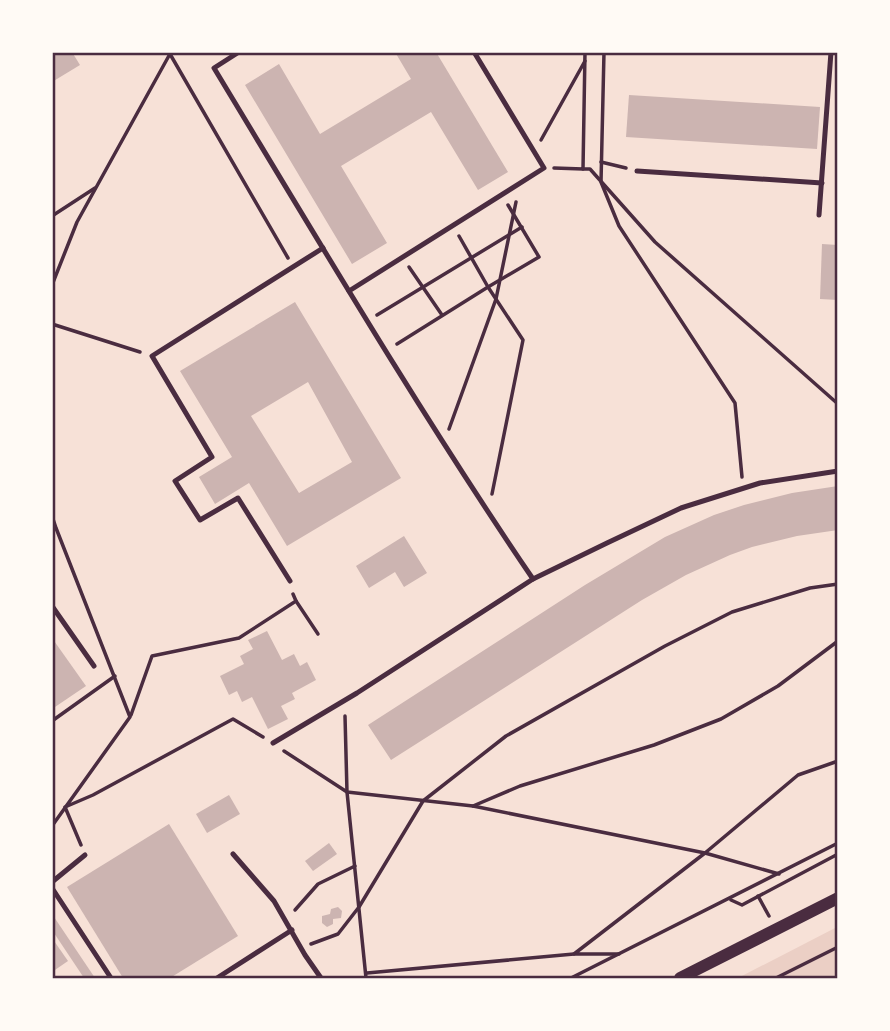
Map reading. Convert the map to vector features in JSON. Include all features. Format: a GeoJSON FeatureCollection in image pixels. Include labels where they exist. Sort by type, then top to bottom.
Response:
{"type":"FeatureCollection","features":[{"type":"Feature","properties":{"kind":"street"},"geometry":{"type":"LineString","coordinates":[[680,978],[838,898]]}},
{"type":"Feature","properties":{"kind":"lane"},"geometry":{"type":"LineString","coordinates":[[240,52],[214,68],[367,322],[533,579]]}},
{"type":"Feature","properties":{"kind":"lane"},"geometry":{"type":"LineString","coordinates":[[349,290],[544,168],[474,52]]}},
{"type":"Feature","properties":{"kind":"lane"},"geometry":{"type":"LineString","coordinates":[[819,215],[831,52]]}},
{"type":"Feature","properties":{"kind":"lane"},"geometry":{"type":"LineString","coordinates":[[637,171],[822,183]]}},
{"type":"Feature","properties":{"kind":"lane"},"geometry":{"type":"LineString","coordinates":[[290,581],[238,498],[201,520],[175,481],[212,457],[152,356],[323,248]]}},
{"type":"Feature","properties":{"kind":"lane"},"geometry":{"type":"LineString","coordinates":[[273,743],[344,701],[533,579],[681,508],[760,483],[838,471]]}},
{"type":"Feature","properties":{"kind":"lane"},"geometry":{"type":"LineString","coordinates":[[52,606],[94,666]]}},
{"type":"Feature","properties":{"kind":"lane"},"geometry":{"type":"LineString","coordinates":[[233,854],[274,901],[321,978]]}},
{"type":"Feature","properties":{"kind":"lane"},"geometry":{"type":"LineString","coordinates":[[52,882],[85,855]]}},
{"type":"Feature","properties":{"kind":"lane"},"geometry":{"type":"LineString","coordinates":[[52,888],[111,978]]}},
{"type":"Feature","properties":{"kind":"lane"},"geometry":{"type":"LineString","coordinates":[[217,978],[292,930]]}},
{"type":"Feature","properties":{"kind":"path"},"geometry":{"type":"LineString","coordinates":[[583,169],[585,52]]}},
{"type":"Feature","properties":{"kind":"path"},"geometry":{"type":"LineString","coordinates":[[604,52],[601,182],[619,226],[735,403],[743,488]]}},
{"type":"Feature","properties":{"kind":"path"},"geometry":{"type":"LineString","coordinates":[[52,285],[77,222],[170,53]]}},
{"type":"Feature","properties":{"kind":"path"},"geometry":{"type":"LineString","coordinates":[[170,53],[293,267]]}},
{"type":"Feature","properties":{"kind":"path"},"geometry":{"type":"LineString","coordinates":[[535,152],[584,61]]}},
{"type":"Feature","properties":{"kind":"path"},"geometry":{"type":"LineString","coordinates":[[601,162],[637,171]]}},
{"type":"Feature","properties":{"kind":"path"},"geometry":{"type":"LineString","coordinates":[[544,168],[590,169],[655,242],[838,404]]}},
{"type":"Feature","properties":{"kind":"path"},"geometry":{"type":"LineString","coordinates":[[445,445],[496,299],[519,183]]}},
{"type":"Feature","properties":{"kind":"path"},"geometry":{"type":"LineString","coordinates":[[52,216],[96,187]]}},
{"type":"Feature","properties":{"kind":"path"},"geometry":{"type":"LineString","coordinates":[[387,351],[539,257],[501,194]]}},
{"type":"Feature","properties":{"kind":"path"},"geometry":{"type":"LineString","coordinates":[[453,225],[488,287],[523,340],[488,512]]}},
{"type":"Feature","properties":{"kind":"path"},"geometry":{"type":"LineString","coordinates":[[367,322],[522,227]]}},
{"type":"Feature","properties":{"kind":"path"},"geometry":{"type":"LineString","coordinates":[[402,257],[442,315]]}},
{"type":"Feature","properties":{"kind":"path"},"geometry":{"type":"LineString","coordinates":[[52,324],[152,356]]}},
{"type":"Feature","properties":{"kind":"path"},"geometry":{"type":"LineString","coordinates":[[290,581],[296,601],[318,634]]}},
{"type":"Feature","properties":{"kind":"path"},"geometry":{"type":"LineString","coordinates":[[302,948],[338,934],[359,907],[423,801],[506,736],[665,646],[732,612],[810,588],[838,584]]}},
{"type":"Feature","properties":{"kind":"path"},"geometry":{"type":"LineString","coordinates":[[130,717],[152,656],[239,638],[296,601]]}},
{"type":"Feature","properties":{"kind":"path"},"geometry":{"type":"LineString","coordinates":[[473,806],[520,786],[654,745],[721,719],[778,686],[838,641]]}},
{"type":"Feature","properties":{"kind":"path"},"geometry":{"type":"LineString","coordinates":[[52,721],[115,676]]}},
{"type":"Feature","properties":{"kind":"path"},"geometry":{"type":"LineString","coordinates":[[344,701],[347,792],[367,976],[574,954],[619,954]]}},
{"type":"Feature","properties":{"kind":"path"},"geometry":{"type":"LineString","coordinates":[[85,855],[65,807],[93,795],[233,719],[347,792],[473,806],[705,853],[779,874]]}},
{"type":"Feature","properties":{"kind":"path"},"geometry":{"type":"LineString","coordinates":[[574,954],[705,853],[798,775],[838,761]]}},
{"type":"Feature","properties":{"kind":"path"},"geometry":{"type":"LineString","coordinates":[[571,978],[838,843]]}},
{"type":"Feature","properties":{"kind":"path"},"geometry":{"type":"LineString","coordinates":[[730,899],[741,905],[838,854]]}},
{"type":"Feature","properties":{"kind":"path"},"geometry":{"type":"LineString","coordinates":[[286,921],[318,884],[355,866]]}},
{"type":"Feature","properties":{"kind":"path"},"geometry":{"type":"LineString","coordinates":[[758,896],[776,930]]}},
{"type":"Feature","properties":{"kind":"path"},"geometry":{"type":"LineString","coordinates":[[776,978],[838,947]]}},
{"type":"Feature","properties":{"kind":"shaded area"},"geometry":{"type":"Polygon","coordinates":[[[837,927],[837,978],[738,978],[837,927]]]}},
{"type":"Feature","properties":{"kind":"building"},"geometry":{"type":"Polygon","coordinates":[[[52,52],[72,52],[80,65],[52,82],[52,52]]]}},
{"type":"Feature","properties":{"kind":"building"},"geometry":{"type":"Polygon","coordinates":[[[395,52],[436,52],[508,172],[478,190],[431,112],[341,166],[387,243],[352,264],[245,85],[279,64],[320,134],[411,79],[395,52]]]}},
{"type":"Feature","properties":{"kind":"building"},"geometry":{"type":"Polygon","coordinates":[[[629,95],[820,107],[817,149],[626,137],[629,95]]]}},
{"type":"Feature","properties":{"kind":"building"},"geometry":{"type":"Polygon","coordinates":[[[822,244],[838,245],[838,300],[820,299],[822,244]]]}},
{"type":"Feature","properties":{"kind":"building"},"geometry":{"type":"Polygon","coordinates":[[[295,302],[401,478],[287,546],[249,483],[215,504],[199,477],[232,457],[180,371],[295,302]],[[308,382],[251,416],[299,493],[352,462],[308,382]]]}},
{"type":"Feature","properties":{"kind":"building"},"geometry":{"type":"Polygon","coordinates":[[[838,486],[838,530],[752,547],[686,575],[642,600],[391,760],[368,725],[585,585],[665,537],[744,505],[792,493],[838,486]]]}},
{"type":"Feature","properties":{"kind":"building"},"geometry":{"type":"Polygon","coordinates":[[[404,536],[427,573],[404,587],[395,572],[369,588],[356,566],[404,536]]]}},
{"type":"Feature","properties":{"kind":"building"},"geometry":{"type":"Polygon","coordinates":[[[267,631],[282,660],[294,654],[300,666],[307,662],[316,680],[292,693],[295,699],[281,706],[288,719],[268,729],[252,697],[242,702],[237,691],[229,695],[220,676],[244,664],[240,656],[253,649],[248,640],[267,631]]]}},
{"type":"Feature","properties":{"kind":"building"},"geometry":{"type":"Polygon","coordinates":[[[52,638],[86,686],[52,709],[52,638]]]}},
{"type":"Feature","properties":{"kind":"building"},"geometry":{"type":"Polygon","coordinates":[[[229,795],[240,814],[207,833],[196,814],[229,795]]]}},
{"type":"Feature","properties":{"kind":"building"},"geometry":{"type":"Polygon","coordinates":[[[169,824],[238,936],[170,978],[123,978],[67,887],[169,824]]]}},
{"type":"Feature","properties":{"kind":"building"},"geometry":{"type":"Polygon","coordinates":[[[329,843],[337,854],[313,871],[305,861],[329,843]]]}},
{"type":"Feature","properties":{"kind":"building"},"geometry":{"type":"Polygon","coordinates":[[[338,907],[342,911],[341,918],[333,919],[333,924],[327,927],[322,923],[322,916],[330,914],[331,909],[338,907]]]}},
{"type":"Feature","properties":{"kind":"building"},"geometry":{"type":"Polygon","coordinates":[[[52,914],[95,978],[84,978],[52,930],[52,914]]]}},
{"type":"Feature","properties":{"kind":"building"},"geometry":{"type":"Polygon","coordinates":[[[52,938],[68,961],[52,972],[52,938]]]}}]}
